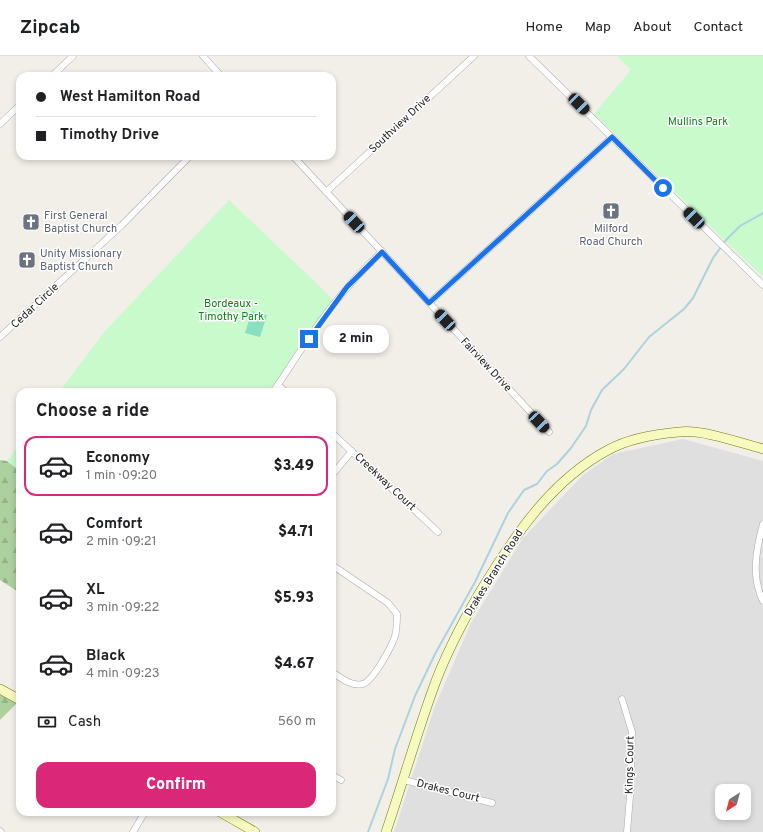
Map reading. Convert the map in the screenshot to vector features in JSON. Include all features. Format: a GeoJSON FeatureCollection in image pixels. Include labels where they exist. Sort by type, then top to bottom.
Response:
{"type":"FeatureCollection","features":[{"type":"Feature","properties":{"kind":"street"},"geometry":{"type":"LineString","coordinates":[[56,72],[73,56]]}},
{"type":"Feature","properties":{"kind":"street"},"geometry":{"type":"LineString","coordinates":[[203,56],[217,72]]}},
{"type":"Feature","properties":{"kind":"street","name":"Southview Drive"},"geometry":{"type":"LineString","coordinates":[[326,192],[474,56]]}},
{"type":"Feature","properties":{"kind":"street"},"geometry":{"type":"LineString","coordinates":[[529,56],[763,285]]}},
{"type":"Feature","properties":{"kind":"street"},"geometry":{"type":"LineString","coordinates":[[0,124],[16,109]]}},
{"type":"Feature","properties":{"kind":"street"},"geometry":{"type":"LineString","coordinates":[[429,303],[612,137]]}},
{"type":"Feature","properties":{"kind":"street","name":"Cedar Circle"},"geometry":{"type":"LineString","coordinates":[[0,337],[122,225],[186,160]]}},
{"type":"Feature","properties":{"kind":"street","name":"Fairview Drive"},"geometry":{"type":"LineString","coordinates":[[298,160],[548,432]]}},
{"type":"Feature","properties":{"kind":"street"},"geometry":{"type":"LineString","coordinates":[[276,388],[317,326],[347,287],[382,252]]}},
{"type":"Feature","properties":{"kind":"street"},"geometry":{"type":"LineString","coordinates":[[278,385],[281,388]]}},
{"type":"Feature","properties":{"kind":"street","name":"Drakes Branch Road"},"geometry":{"type":"LineString","coordinates":[[386,832],[433,688],[466,616],[517,533],[540,506],[576,470],[609,449],[642,438],[681,431],[722,437],[763,449]]}},
{"type":"Feature","properties":{"kind":"street","name":"Creekway Court"},"geometry":{"type":"LineString","coordinates":[[336,437],[438,532]]}},
{"type":"Feature","properties":{"kind":"street"},"geometry":{"type":"LineString","coordinates":[[336,471],[352,452]]}},
{"type":"Feature","properties":{"kind":"street"},"geometry":{"type":"LineString","coordinates":[[763,524],[756,563],[756,581],[763,601]]}},
{"type":"Feature","properties":{"kind":"street"},"geometry":{"type":"LineString","coordinates":[[336,568],[388,603],[397,614],[395,637],[371,679],[363,684],[356,684],[346,681],[336,675]]}},
{"type":"Feature","properties":{"kind":"street"},"geometry":{"type":"LineString","coordinates":[[0,689],[16,698]]}},
{"type":"Feature","properties":{"kind":"street","name":"Kings Court"},"geometry":{"type":"LineString","coordinates":[[622,699],[632,732],[627,832]]}},
{"type":"Feature","properties":{"kind":"street"},"geometry":{"type":"LineString","coordinates":[[336,777],[341,780]]}},
{"type":"Feature","properties":{"kind":"street","name":"Drakes Court"},"geometry":{"type":"LineString","coordinates":[[404,780],[492,802]]}},
{"type":"Feature","properties":{"kind":"street"},"geometry":{"type":"LineString","coordinates":[[133,832],[142,816]]}},
{"type":"Feature","properties":{"kind":"street"},"geometry":{"type":"LineString","coordinates":[[227,816],[255,832]]}},
{"type":"Feature","properties":{"kind":"shaded area"},"geometry":{"type":"Polygon","coordinates":[[[683,439],[763,461],[763,832],[394,832],[435,706],[471,623],[523,538],[583,475],[613,454],[683,439]]]}},
{"type":"Feature","properties":{"kind":"green space","name":"Mullins Park"},"geometry":{"type":"Polygon","coordinates":[[[617,56],[763,56],[763,277],[594,114],[631,70],[617,56]]]}},
{"type":"Feature","properties":{"kind":"green space","name":"Bordeaux - Timothy Park"},"geometry":{"type":"Polygon","coordinates":[[[229,200],[333,299],[272,388],[62,388],[105,331],[229,200]]]}},
{"type":"Feature","properties":{"kind":"green space"},"geometry":{"type":"Polygon","coordinates":[[[252,311],[267,315],[260,337],[245,333],[252,311]]]}},
{"type":"Feature","properties":{"kind":"green space"},"geometry":{"type":"Polygon","coordinates":[[[16,449],[16,468],[7,461],[16,449]]]}},
{"type":"Feature","properties":{"kind":"green space"},"geometry":{"type":"Polygon","coordinates":[[[0,460],[7,461],[16,468],[16,590],[0,580],[0,460]]]}},
{"type":"Feature","properties":{"kind":"green space"},"geometry":{"type":"Polygon","coordinates":[[[0,689],[16,698],[16,704],[0,720],[0,689]]]}},
{"type":"Feature","properties":{"kind":"waterway"},"geometry":{"type":"LineString","coordinates":[[368,832],[388,779],[395,749],[415,696],[435,654],[475,582],[508,513],[524,490],[537,484],[547,471],[557,464],[571,448],[586,426],[591,410],[602,390],[624,369],[649,337],[684,309],[693,298],[713,258],[726,240],[740,226],[763,213]]}},
{"type":"Feature","properties":{"kind":"place","name":"Milford Road Church"},"geometry":{"type":"Point","coordinates":[611,211]}},
{"type":"Feature","properties":{"kind":"place","name":"First General Baptist Church"},"geometry":{"type":"Point","coordinates":[31,222]}},
{"type":"Feature","properties":{"kind":"place","name":"Unity Missionary Baptist Church"},"geometry":{"type":"Point","coordinates":[27,260]}},
{"type":"Feature","properties":{"kind":"route"},"geometry":{"type":"LineString","coordinates":[[309,339],[317,326],[347,287],[382,252],[429,303],[612,137],[663,188]]}}]}
